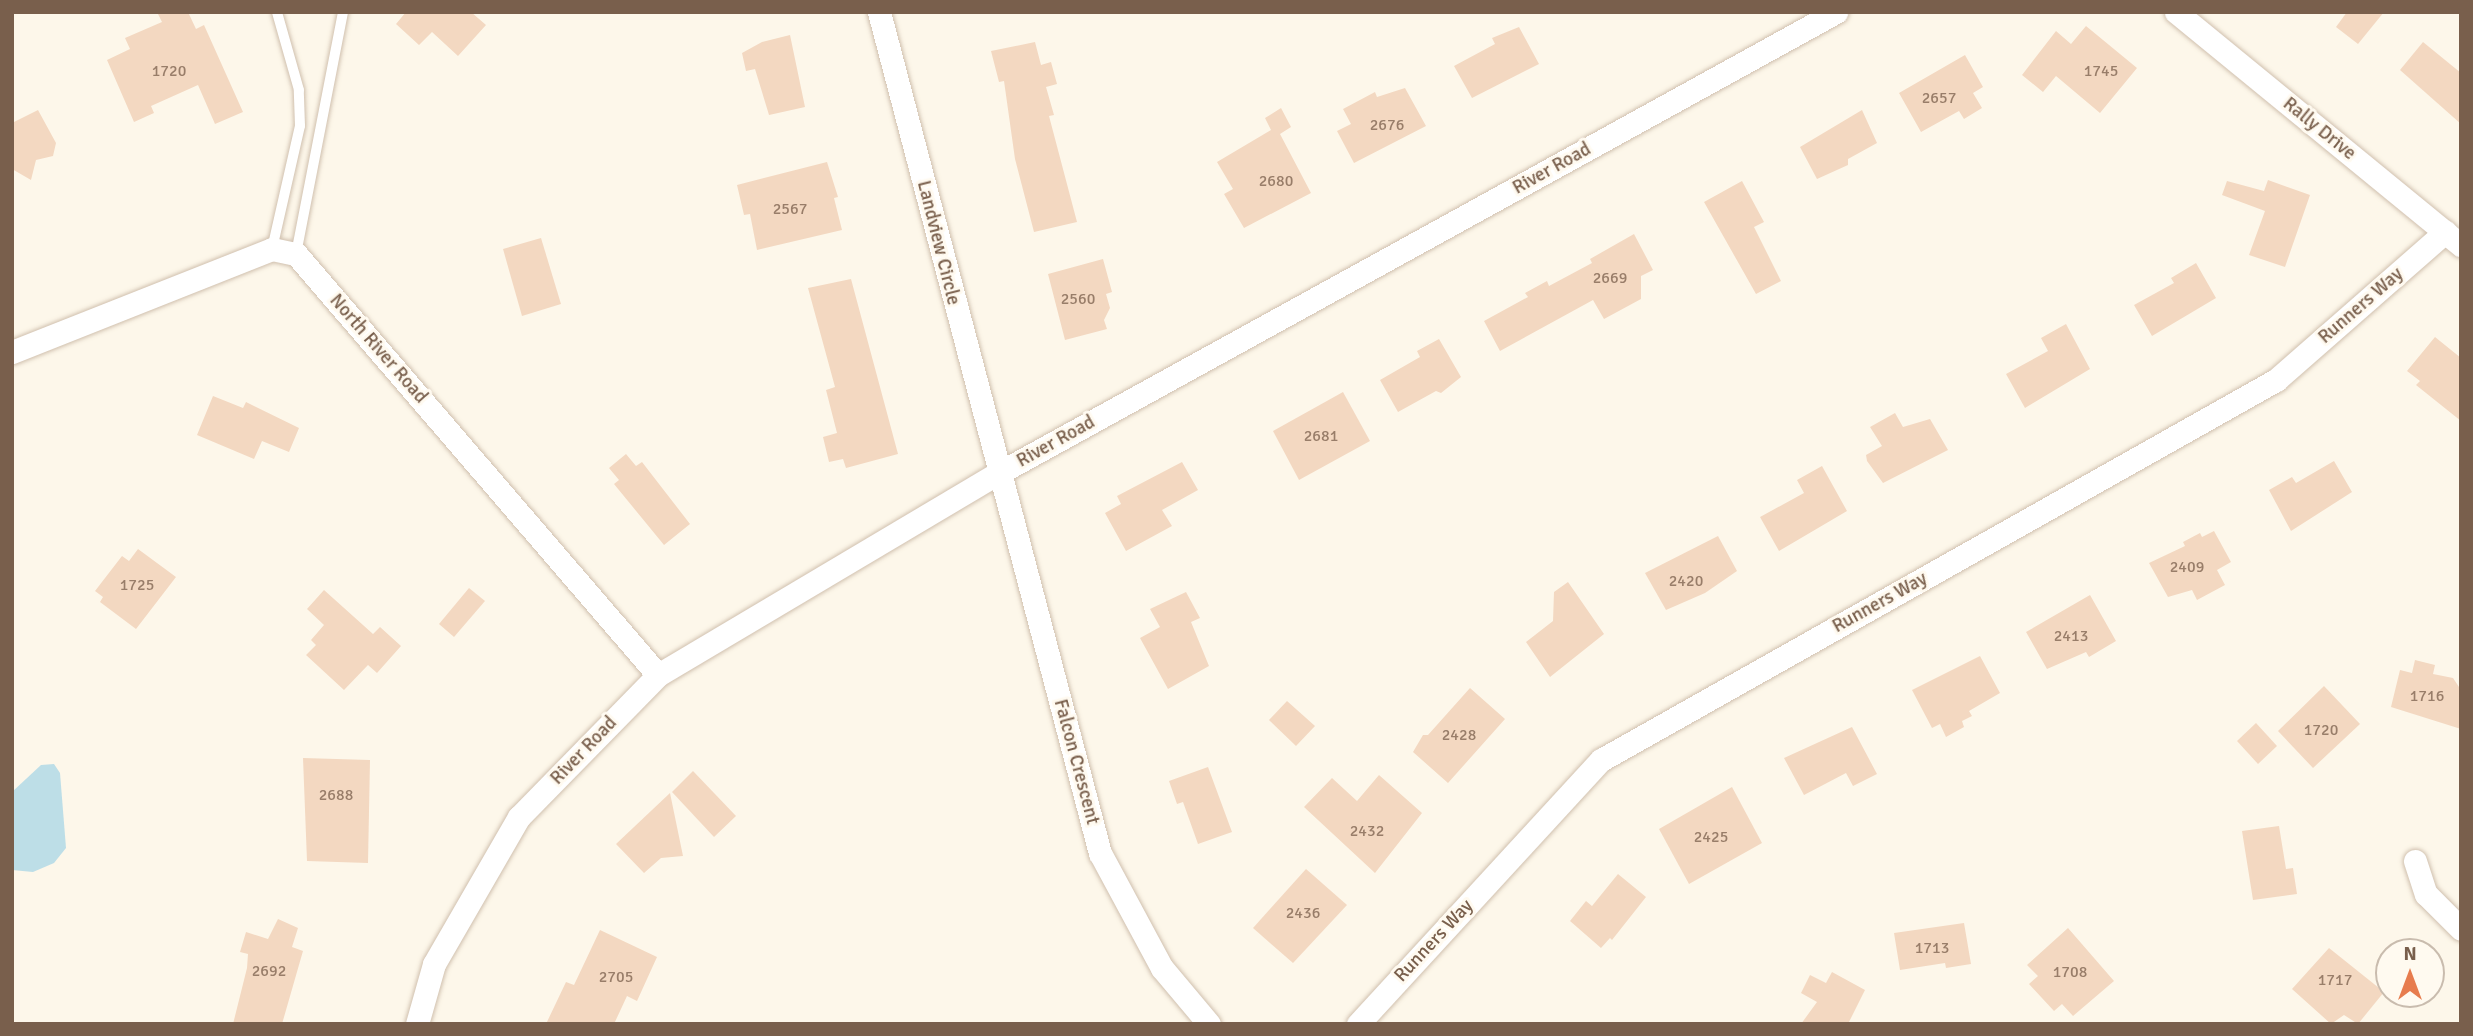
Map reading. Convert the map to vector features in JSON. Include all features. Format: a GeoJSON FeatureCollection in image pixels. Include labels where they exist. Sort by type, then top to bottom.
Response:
{"type":"FeatureCollection","features":[{"type":"Feature","properties":{"kind":"street","name":"Landview Circle"},"geometry":{"type":"LineString","coordinates":[[879,12],[998,474]]}},
{"type":"Feature","properties":{"kind":"street","name":"River Road"},"geometry":{"type":"LineString","coordinates":[[417,1024],[434,964],[519,817],[658,675],[998,474],[1836,12]]}},
{"type":"Feature","properties":{"kind":"street","name":"Rally Drive"},"geometry":{"type":"LineString","coordinates":[[2176,12],[2453,238]]}},
{"type":"Feature","properties":{"kind":"street","name":"Runners Way"},"geometry":{"type":"LineString","coordinates":[[1358,1024],[1601,760],[2276,380],[2453,238]]}},
{"type":"Feature","properties":{"kind":"street"},"geometry":{"type":"LineString","coordinates":[[12,352],[272,249],[296,254]]}},
{"type":"Feature","properties":{"kind":"street","name":"North River Road"},"geometry":{"type":"LineString","coordinates":[[296,254],[658,675]]}},
{"type":"Feature","properties":{"kind":"street","name":"Falcon Crescent"},"geometry":{"type":"LineString","coordinates":[[998,474],[1100,853],[1162,968],[1209,1024]]}},
{"type":"Feature","properties":{"kind":"street"},"geometry":{"type":"LineString","coordinates":[[2415,862],[2426,894],[2461,929]]}},
{"type":"Feature","properties":{"kind":"lane"},"geometry":{"type":"LineString","coordinates":[[272,249],[300,126],[299,90],[277,12]]}},
{"type":"Feature","properties":{"kind":"lane"},"geometry":{"type":"LineString","coordinates":[[296,254],[343,12]]}},
{"type":"Feature","properties":{"kind":"water"},"geometry":{"type":"Polygon","coordinates":[[[54,764],[60,773],[66,848],[54,863],[33,872],[12,870],[12,792],[41,765],[54,764]]]}},
{"type":"Feature","properties":{"kind":"building"},"geometry":{"type":"Polygon","coordinates":[[[157,12],[188,12],[196,29],[204,25],[243,112],[215,124],[198,85],[151,106],[154,113],[134,122],[107,60],[130,49],[125,38],[162,22],[157,12]]]}},
{"type":"Feature","properties":{"kind":"building"},"geometry":{"type":"Polygon","coordinates":[[[406,12],[471,12],[486,25],[458,56],[432,32],[419,45],[396,24],[406,12]]]}},
{"type":"Feature","properties":{"kind":"building"},"geometry":{"type":"Polygon","coordinates":[[[2347,12],[2384,12],[2358,44],[2336,27],[2347,12]]]}},
{"type":"Feature","properties":{"kind":"building"},"geometry":{"type":"Polygon","coordinates":[[[2086,26],[2137,68],[2100,113],[2056,76],[2043,92],[2022,75],[2056,31],[2071,44],[2086,26]]]}},
{"type":"Feature","properties":{"kind":"building"},"geometry":{"type":"Polygon","coordinates":[[[1519,27],[1539,64],[1472,98],[1454,66],[1495,44],[1492,38],[1519,27]]]}},
{"type":"Feature","properties":{"kind":"building"},"geometry":{"type":"Polygon","coordinates":[[[790,35],[805,107],[769,115],[755,69],[746,71],[742,53],[762,42],[790,35]]]}},
{"type":"Feature","properties":{"kind":"building"},"geometry":{"type":"Polygon","coordinates":[[[1035,42],[1041,65],[1051,62],[1057,84],[1046,87],[1054,115],[1049,116],[1077,222],[1034,232],[1015,159],[1004,81],[999,82],[991,51],[1035,42]]]}},
{"type":"Feature","properties":{"kind":"building"},"geometry":{"type":"Polygon","coordinates":[[[2423,42],[2461,73],[2461,124],[2400,70],[2423,42]]]}},
{"type":"Feature","properties":{"kind":"building"},"geometry":{"type":"Polygon","coordinates":[[[1965,55],[1983,87],[1973,93],[1982,108],[1964,119],[1959,111],[1921,132],[1899,93],[1965,55]]]}},
{"type":"Feature","properties":{"kind":"building"},"geometry":{"type":"Polygon","coordinates":[[[1405,88],[1426,126],[1354,163],[1337,131],[1351,124],[1343,109],[1375,92],[1377,97],[1405,88]]]}},
{"type":"Feature","properties":{"kind":"building"},"geometry":{"type":"Polygon","coordinates":[[[1281,108],[1291,127],[1280,134],[1311,193],[1244,228],[1224,194],[1233,189],[1217,162],[1271,130],[1265,118],[1281,108]]]}},
{"type":"Feature","properties":{"kind":"building"},"geometry":{"type":"Polygon","coordinates":[[[38,110],[56,143],[53,156],[36,160],[31,180],[12,169],[12,123],[38,110]]]}},
{"type":"Feature","properties":{"kind":"building"},"geometry":{"type":"Polygon","coordinates":[[[1862,110],[1877,143],[1848,159],[1848,165],[1817,179],[1800,147],[1862,110]]]}},
{"type":"Feature","properties":{"kind":"building"},"geometry":{"type":"Polygon","coordinates":[[[827,162],[838,197],[834,198],[842,230],[757,250],[750,214],[744,215],[737,185],[827,162]]]}},
{"type":"Feature","properties":{"kind":"building"},"geometry":{"type":"Polygon","coordinates":[[[2268,180],[2310,195],[2285,267],[2249,255],[2265,211],[2222,195],[2227,181],[2264,191],[2268,180]]]}},
{"type":"Feature","properties":{"kind":"building"},"geometry":{"type":"Polygon","coordinates":[[[1742,181],[1764,222],[1754,227],[1781,281],[1756,294],[1704,202],[1742,181]]]}},
{"type":"Feature","properties":{"kind":"building"},"geometry":{"type":"Polygon","coordinates":[[[1634,234],[1653,270],[1641,276],[1641,299],[1604,319],[1593,300],[1500,351],[1484,321],[1528,297],[1525,293],[1547,281],[1549,286],[1592,263],[1590,259],[1634,234]]]}},
{"type":"Feature","properties":{"kind":"building"},"geometry":{"type":"Polygon","coordinates":[[[541,238],[561,304],[522,316],[503,249],[541,238]]]}},
{"type":"Feature","properties":{"kind":"building"},"geometry":{"type":"Polygon","coordinates":[[[1103,259],[1112,292],[1106,294],[1110,308],[1104,320],[1107,329],[1065,340],[1048,274],[1103,259]]]}},
{"type":"Feature","properties":{"kind":"building"},"geometry":{"type":"Polygon","coordinates":[[[2196,263],[2216,298],[2152,336],[2134,305],[2174,283],[2171,278],[2196,263]]]}},
{"type":"Feature","properties":{"kind":"building"},"geometry":{"type":"Polygon","coordinates":[[[851,279],[898,454],[846,468],[843,459],[829,462],[823,437],[837,433],[826,390],[835,387],[808,288],[851,279]]]}},
{"type":"Feature","properties":{"kind":"building"},"geometry":{"type":"Polygon","coordinates":[[[2066,324],[2090,369],[2025,408],[2006,374],[2048,351],[2041,338],[2066,324]]]}},
{"type":"Feature","properties":{"kind":"building"},"geometry":{"type":"Polygon","coordinates":[[[2435,337],[2461,358],[2461,421],[2416,385],[2420,381],[2407,371],[2435,337]]]}},
{"type":"Feature","properties":{"kind":"building"},"geometry":{"type":"Polygon","coordinates":[[[1439,339],[1461,377],[1441,393],[1436,391],[1398,412],[1380,380],[1420,357],[1417,351],[1439,339]]]}},
{"type":"Feature","properties":{"kind":"building"},"geometry":{"type":"Polygon","coordinates":[[[1343,392],[1370,441],[1299,480],[1273,431],[1343,392]]]}},
{"type":"Feature","properties":{"kind":"building"},"geometry":{"type":"Polygon","coordinates":[[[213,396],[243,408],[246,402],[299,428],[289,452],[262,441],[254,459],[197,435],[213,396]]]}},
{"type":"Feature","properties":{"kind":"building"},"geometry":{"type":"Polygon","coordinates":[[[1895,413],[1903,427],[1930,419],[1948,450],[1883,483],[1867,461],[1866,455],[1882,446],[1870,427],[1895,413]]]}},
{"type":"Feature","properties":{"kind":"building"},"geometry":{"type":"Polygon","coordinates":[[[626,454],[636,466],[642,462],[690,524],[664,545],[614,484],[619,480],[609,468],[626,454]]]}},
{"type":"Feature","properties":{"kind":"building"},"geometry":{"type":"Polygon","coordinates":[[[2334,461],[2352,492],[2291,531],[2269,490],[2292,477],[2296,483],[2334,461]]]}},
{"type":"Feature","properties":{"kind":"building"},"geometry":{"type":"Polygon","coordinates":[[[1182,462],[1198,490],[1162,510],[1172,526],[1126,551],[1105,513],[1121,504],[1117,496],[1182,462]]]}},
{"type":"Feature","properties":{"kind":"building"},"geometry":{"type":"Polygon","coordinates":[[[1822,466],[1847,511],[1779,551],[1760,517],[1804,493],[1797,480],[1822,466]]]}},
{"type":"Feature","properties":{"kind":"building"},"geometry":{"type":"Polygon","coordinates":[[[2214,531],[2231,562],[2217,570],[2225,585],[2197,600],[2192,590],[2168,597],[2149,563],[2185,546],[2183,542],[2200,533],[2202,537],[2214,531]]]}},
{"type":"Feature","properties":{"kind":"building"},"geometry":{"type":"Polygon","coordinates":[[[1718,536],[1737,571],[1705,593],[1666,610],[1645,573],[1718,536]]]}},
{"type":"Feature","properties":{"kind":"building"},"geometry":{"type":"Polygon","coordinates":[[[138,549],[176,577],[136,629],[100,602],[103,597],[95,591],[122,556],[129,561],[138,549]]]}},
{"type":"Feature","properties":{"kind":"building"},"geometry":{"type":"Polygon","coordinates":[[[1568,582],[1604,634],[1550,677],[1526,642],[1553,621],[1554,592],[1568,582]]]}},
{"type":"Feature","properties":{"kind":"building"},"geometry":{"type":"Polygon","coordinates":[[[469,588],[485,601],[454,637],[439,624],[469,588]]]}},
{"type":"Feature","properties":{"kind":"building"},"geometry":{"type":"Polygon","coordinates":[[[324,590],[373,634],[380,627],[401,646],[377,673],[368,665],[344,690],[306,655],[316,645],[311,640],[324,625],[307,609],[324,590]]]}},
{"type":"Feature","properties":{"kind":"building"},"geometry":{"type":"Polygon","coordinates":[[[1186,592],[1200,618],[1191,622],[1209,666],[1168,689],[1140,638],[1160,627],[1150,609],[1186,592]]]}},
{"type":"Feature","properties":{"kind":"building"},"geometry":{"type":"Polygon","coordinates":[[[2090,595],[2116,641],[2089,657],[2086,652],[2047,669],[2026,632],[2090,595]]]}},
{"type":"Feature","properties":{"kind":"building"},"geometry":{"type":"Polygon","coordinates":[[[1980,656],[2000,693],[1969,711],[1972,716],[1962,721],[1964,727],[1946,737],[1940,724],[1932,728],[1912,690],[1980,656]]]}},
{"type":"Feature","properties":{"kind":"building"},"geometry":{"type":"Polygon","coordinates":[[[2415,660],[2435,665],[2433,674],[2453,678],[2461,690],[2461,729],[2391,707],[2400,670],[2412,673],[2415,660]]]}},
{"type":"Feature","properties":{"kind":"building"},"geometry":{"type":"Polygon","coordinates":[[[2324,686],[2360,724],[2313,768],[2278,731],[2324,686]]]}},
{"type":"Feature","properties":{"kind":"building"},"geometry":{"type":"Polygon","coordinates":[[[1470,688],[1505,719],[1448,783],[1413,752],[1423,735],[1428,735],[1470,688]]]}},
{"type":"Feature","properties":{"kind":"building"},"geometry":{"type":"Polygon","coordinates":[[[1287,701],[1315,726],[1296,746],[1269,720],[1287,701]]]}},
{"type":"Feature","properties":{"kind":"building"},"geometry":{"type":"Polygon","coordinates":[[[2256,723],[2277,746],[2258,764],[2237,741],[2256,723]]]}},
{"type":"Feature","properties":{"kind":"building"},"geometry":{"type":"Polygon","coordinates":[[[1852,727],[1877,774],[1853,786],[1846,773],[1804,795],[1784,758],[1852,727]]]}},
{"type":"Feature","properties":{"kind":"building"},"geometry":{"type":"Polygon","coordinates":[[[303,758],[370,760],[368,863],[307,861],[303,758]]]}},
{"type":"Feature","properties":{"kind":"building"},"geometry":{"type":"Polygon","coordinates":[[[1208,767],[1232,832],[1198,844],[1183,802],[1177,804],[1169,781],[1208,767]]]}},
{"type":"Feature","properties":{"kind":"building"},"geometry":{"type":"Polygon","coordinates":[[[693,771],[736,816],[714,837],[672,792],[693,771]]]}},
{"type":"Feature","properties":{"kind":"building"},"geometry":{"type":"Polygon","coordinates":[[[1379,775],[1422,813],[1375,873],[1304,807],[1332,778],[1357,801],[1379,775]]]}},
{"type":"Feature","properties":{"kind":"building"},"geometry":{"type":"Polygon","coordinates":[[[1732,787],[1762,843],[1689,884],[1659,829],[1732,787]]]}},
{"type":"Feature","properties":{"kind":"building"},"geometry":{"type":"Polygon","coordinates":[[[670,793],[683,856],[661,858],[644,873],[616,844],[670,793]]]}},
{"type":"Feature","properties":{"kind":"building"},"geometry":{"type":"Polygon","coordinates":[[[2279,826],[2286,869],[2293,868],[2297,894],[2253,900],[2242,831],[2279,826]]]}},
{"type":"Feature","properties":{"kind":"building"},"geometry":{"type":"Polygon","coordinates":[[[1306,869],[1347,905],[1293,963],[1253,928],[1306,869]]]}},
{"type":"Feature","properties":{"kind":"building"},"geometry":{"type":"Polygon","coordinates":[[[1618,874],[1646,897],[1612,940],[1610,938],[1601,948],[1570,921],[1586,901],[1592,906],[1618,874]]]}},
{"type":"Feature","properties":{"kind":"building"},"geometry":{"type":"Polygon","coordinates":[[[278,919],[298,928],[292,947],[303,951],[282,1024],[233,1024],[247,968],[248,954],[240,952],[246,932],[268,939],[278,919]]]}},
{"type":"Feature","properties":{"kind":"building"},"geometry":{"type":"Polygon","coordinates":[[[1964,923],[1971,964],[1946,968],[1945,963],[1900,970],[1894,933],[1964,923]]]}},
{"type":"Feature","properties":{"kind":"building"},"geometry":{"type":"Polygon","coordinates":[[[2068,928],[2114,981],[2073,1016],[2062,1004],[2054,1011],[2029,984],[2038,976],[2027,965],[2068,928]]]}},
{"type":"Feature","properties":{"kind":"building"},"geometry":{"type":"Polygon","coordinates":[[[600,930],[657,957],[637,1001],[627,996],[614,1024],[546,1024],[566,982],[574,985],[600,930]]]}},
{"type":"Feature","properties":{"kind":"building"},"geometry":{"type":"Polygon","coordinates":[[[2329,948],[2375,985],[2375,1003],[2358,1024],[2344,1015],[2331,1024],[2292,989],[2329,948]]]}},
{"type":"Feature","properties":{"kind":"building"},"geometry":{"type":"Polygon","coordinates":[[[1832,972],[1865,990],[1848,1024],[1801,1024],[1817,1002],[1801,993],[1810,975],[1826,983],[1832,972]]]}}]}
